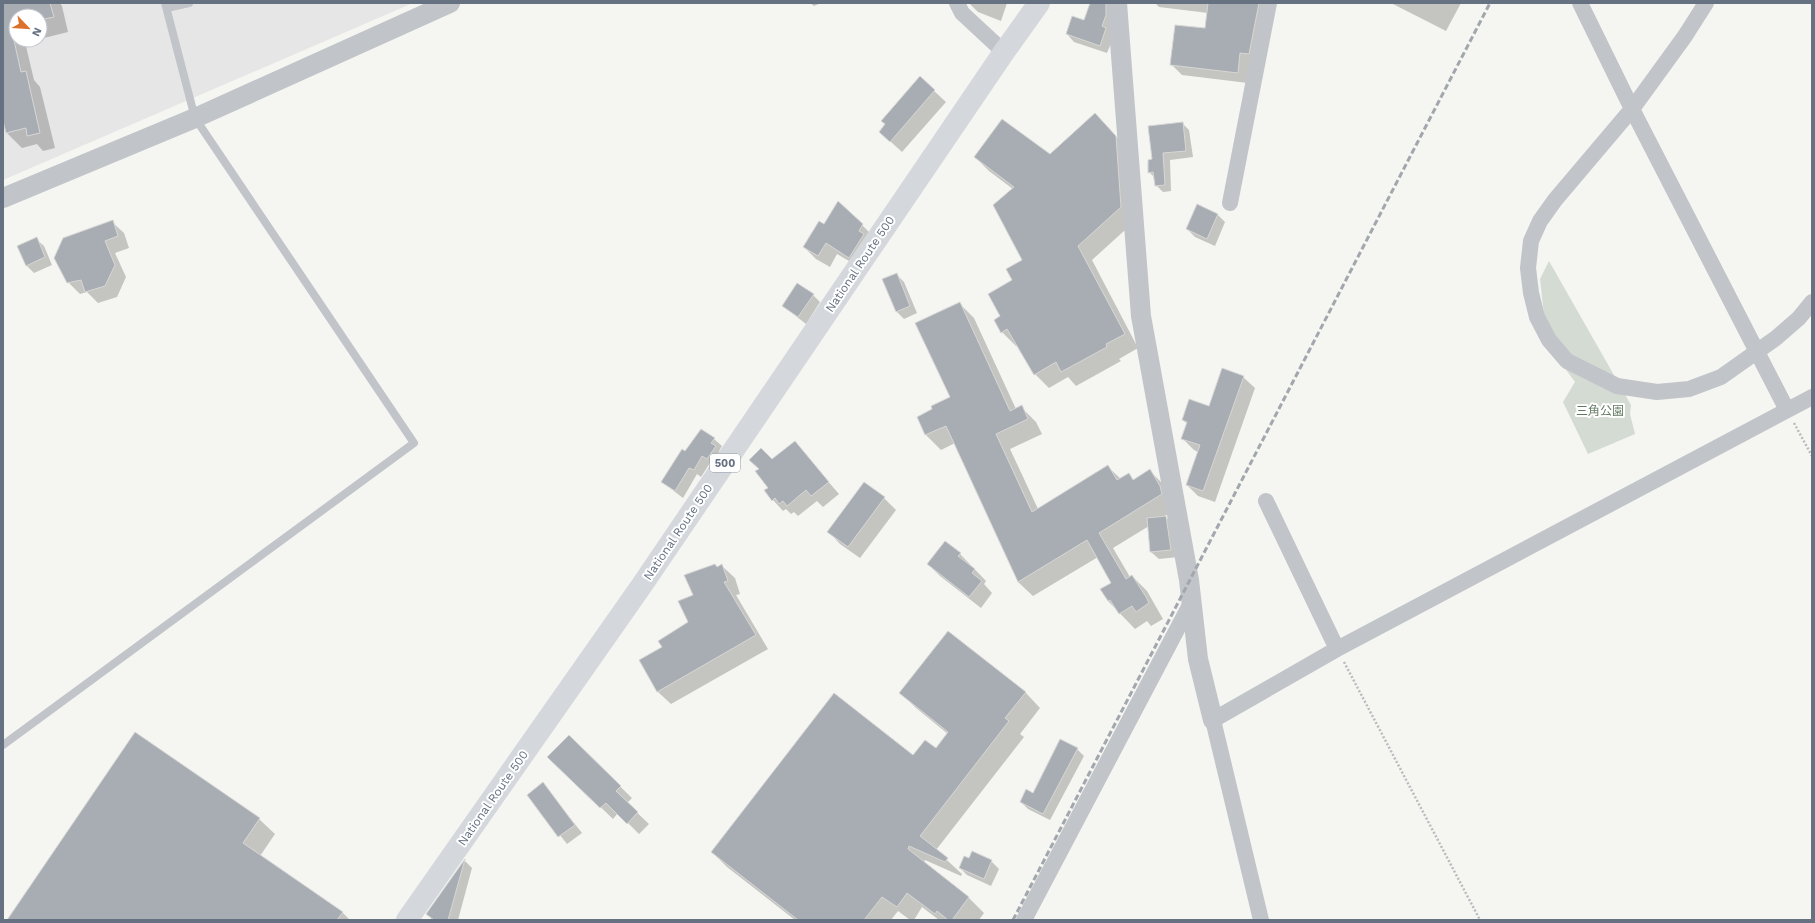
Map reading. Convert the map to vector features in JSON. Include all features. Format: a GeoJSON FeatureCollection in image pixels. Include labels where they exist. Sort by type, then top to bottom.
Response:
{"type":"FeatureCollection","features":[{"type":"Feature","properties":{"kind":"highway","name":"National Route 500"},"geometry":{"type":"LineString","coordinates":[[407,920],[642,585],[1004,52],[1040,3]]}},
{"type":"Feature","properties":{"kind":"street"},"geometry":{"type":"LineString","coordinates":[[3,198],[195,118],[450,3]]}},
{"type":"Feature","properties":{"kind":"street"},"geometry":{"type":"LineString","coordinates":[[958,3],[962,13],[1004,52]]}},
{"type":"Feature","properties":{"kind":"street"},"geometry":{"type":"LineString","coordinates":[[1117,3],[1141,316],[1189,580],[1198,659],[1260,920]]}},
{"type":"Feature","properties":{"kind":"street"},"geometry":{"type":"LineString","coordinates":[[1230,203],[1269,3]]}},
{"type":"Feature","properties":{"kind":"street"},"geometry":{"type":"LineString","coordinates":[[1580,3],[1632,110],[1758,351],[1787,410]]}},
{"type":"Feature","properties":{"kind":"street"},"geometry":{"type":"LineString","coordinates":[[1706,3],[1685,36],[1632,110],[1555,200],[1540,221],[1531,240],[1528,268],[1531,293],[1537,317],[1549,340],[1567,361],[1617,386],[1657,392],[1689,389],[1721,376],[1776,338],[1799,318],[1812,302]]}},
{"type":"Feature","properties":{"kind":"street"},"geometry":{"type":"LineString","coordinates":[[1213,720],[1337,649],[1812,397]]}},
{"type":"Feature","properties":{"kind":"street"},"geometry":{"type":"LineString","coordinates":[[1266,501],[1337,649]]}},
{"type":"Feature","properties":{"kind":"street"},"geometry":{"type":"LineString","coordinates":[[1024,920],[1191,603]]}},
{"type":"Feature","properties":{"kind":"lane"},"geometry":{"type":"LineString","coordinates":[[3,745],[414,443],[195,118],[166,6],[189,3]]}},
{"type":"Feature","properties":{"kind":"path"},"geometry":{"type":"LineString","coordinates":[[1787,410],[1812,456]]}},
{"type":"Feature","properties":{"kind":"path"},"geometry":{"type":"LineString","coordinates":[[1337,649],[1480,920]]}},
{"type":"Feature","properties":{"kind":"shaded area"},"geometry":{"type":"Polygon","coordinates":[[[3,3],[413,3],[3,180],[3,3]]]}},
{"type":"Feature","properties":{"kind":"green space","name":"三角公園"},"geometry":{"type":"Polygon","coordinates":[[[1549,261],[1631,405],[1630,414],[1635,434],[1588,454],[1563,402],[1575,382],[1559,360],[1545,324],[1540,279],[1549,261]]]}},
{"type":"Feature","properties":{"kind":"building"},"geometry":{"type":"Polygon","coordinates":[[[3,3],[50,3],[54,17],[48,18],[48,8],[8,8],[8,48],[16,48],[21,72],[26,71],[40,133],[27,136],[26,128],[6,133],[3,121],[3,3]]]}},
{"type":"Feature","properties":{"kind":"building"},"geometry":{"type":"Polygon","coordinates":[[[1090,3],[1106,3],[1106,15],[1102,26],[1106,28],[1100,46],[1066,34],[1072,16],[1084,20],[1090,3]]]}},
{"type":"Feature","properties":{"kind":"building"},"geometry":{"type":"Polygon","coordinates":[[[1208,3],[1259,3],[1249,54],[1240,53],[1238,73],[1170,65],[1175,25],[1205,28],[1208,3]]]}},
{"type":"Feature","properties":{"kind":"building"},"geometry":{"type":"Polygon","coordinates":[[[920,76],[935,90],[890,142],[879,132],[885,124],[881,121],[920,76]]]}},
{"type":"Feature","properties":{"kind":"building"},"geometry":{"type":"Polygon","coordinates":[[[1095,113],[1116,136],[1121,207],[1078,246],[1125,334],[1106,344],[1107,347],[1061,372],[1056,362],[1034,375],[1007,329],[1001,333],[994,320],[1000,316],[988,294],[1012,280],[1006,269],[1022,260],[993,205],[1014,187],[974,157],[1002,119],[1050,154],[1095,113]]]}},
{"type":"Feature","properties":{"kind":"building"},"geometry":{"type":"Polygon","coordinates":[[[1183,122],[1186,151],[1163,153],[1165,185],[1155,186],[1153,172],[1148,173],[1148,160],[1152,159],[1148,126],[1183,122]]]}},
{"type":"Feature","properties":{"kind":"building"},"geometry":{"type":"Polygon","coordinates":[[[838,201],[863,224],[859,231],[864,234],[849,258],[826,243],[818,256],[803,247],[819,221],[824,224],[838,201]]]}},
{"type":"Feature","properties":{"kind":"building"},"geometry":{"type":"Polygon","coordinates":[[[1197,204],[1218,214],[1207,239],[1186,229],[1197,204]]]}},
{"type":"Feature","properties":{"kind":"building"},"geometry":{"type":"Polygon","coordinates":[[[113,220],[118,236],[105,241],[115,265],[105,286],[85,292],[81,280],[67,283],[54,258],[63,238],[113,220]]]}},
{"type":"Feature","properties":{"kind":"building"},"geometry":{"type":"Polygon","coordinates":[[[37,237],[45,257],[26,266],[17,246],[37,237]]]}},
{"type":"Feature","properties":{"kind":"building"},"geometry":{"type":"Polygon","coordinates":[[[897,273],[910,306],[896,312],[882,279],[897,273]]]}},
{"type":"Feature","properties":{"kind":"building"},"geometry":{"type":"Polygon","coordinates":[[[797,283],[814,294],[798,317],[782,306],[797,283]]]}},
{"type":"Feature","properties":{"kind":"building"},"geometry":{"type":"Polygon","coordinates":[[[960,302],[1010,411],[1022,405],[1028,419],[996,434],[1032,512],[1108,465],[1117,480],[1129,473],[1133,480],[1150,469],[1160,486],[1162,494],[1099,533],[1126,579],[1132,575],[1149,603],[1136,612],[1132,606],[1119,614],[1110,600],[1108,601],[1100,589],[1111,583],[1087,540],[1018,582],[946,426],[925,435],[917,417],[932,409],[931,406],[950,397],[915,323],[960,302]]]}},
{"type":"Feature","properties":{"kind":"building"},"geometry":{"type":"Polygon","coordinates":[[[1222,368],[1244,376],[1203,491],[1186,485],[1200,445],[1181,439],[1187,422],[1182,420],[1189,399],[1209,406],[1222,368]]]}},
{"type":"Feature","properties":{"kind":"building"},"geometry":{"type":"Polygon","coordinates":[[[701,429],[715,438],[711,443],[716,446],[707,459],[702,456],[694,470],[689,468],[675,491],[661,482],[682,449],[685,451],[701,429]]]}},
{"type":"Feature","properties":{"kind":"building"},"geometry":{"type":"Polygon","coordinates":[[[795,441],[829,482],[811,496],[806,490],[787,506],[783,501],[779,504],[775,498],[772,501],[764,490],[768,488],[755,471],[759,469],[749,460],[761,448],[772,459],[795,441]]]}},
{"type":"Feature","properties":{"kind":"building"},"geometry":{"type":"Polygon","coordinates":[[[864,482],[885,497],[848,547],[827,532],[864,482]]]}},
{"type":"Feature","properties":{"kind":"building"},"geometry":{"type":"Polygon","coordinates":[[[1166,516],[1171,550],[1150,552],[1147,518],[1166,516]]]}},
{"type":"Feature","properties":{"kind":"building"},"geometry":{"type":"Polygon","coordinates":[[[945,541],[961,553],[958,556],[975,569],[972,573],[982,581],[969,597],[927,564],[945,541]]]}},
{"type":"Feature","properties":{"kind":"building"},"geometry":{"type":"Polygon","coordinates":[[[715,564],[717,567],[722,564],[728,581],[724,582],[756,635],[657,692],[639,660],[662,647],[658,641],[688,622],[678,601],[693,595],[684,575],[715,564]]]}},
{"type":"Feature","properties":{"kind":"building"},"geometry":{"type":"Polygon","coordinates":[[[948,631],[1026,692],[1005,718],[1009,721],[920,836],[948,858],[945,862],[909,846],[908,849],[969,897],[952,920],[948,920],[937,911],[935,914],[907,893],[897,907],[882,897],[864,920],[798,920],[711,852],[834,693],[913,755],[925,740],[936,748],[948,732],[899,693],[948,631]]]}},
{"type":"Feature","properties":{"kind":"building"},"geometry":{"type":"Polygon","coordinates":[[[135,732],[260,818],[243,843],[343,912],[337,920],[7,920],[135,732]]]}},
{"type":"Feature","properties":{"kind":"building"},"geometry":{"type":"Polygon","coordinates":[[[569,735],[621,786],[616,791],[638,812],[627,824],[606,803],[600,808],[547,757],[569,735]]]}},
{"type":"Feature","properties":{"kind":"building"},"geometry":{"type":"Polygon","coordinates":[[[1060,739],[1078,748],[1043,814],[1020,802],[1026,789],[1033,793],[1060,739]]]}},
{"type":"Feature","properties":{"kind":"building"},"geometry":{"type":"Polygon","coordinates":[[[543,782],[575,825],[558,837],[527,795],[543,782]]]}},
{"type":"Feature","properties":{"kind":"building"},"geometry":{"type":"Polygon","coordinates":[[[972,851],[992,860],[984,879],[959,868],[964,856],[969,858],[972,851]]]}},
{"type":"Feature","properties":{"kind":"building"},"geometry":{"type":"Polygon","coordinates":[[[465,859],[448,920],[434,920],[426,914],[465,859]]]}},
{"type":"Feature","properties":{"kind":"railway"},"geometry":{"type":"LineString","coordinates":[[1013,920],[1490,3]]}}]}
